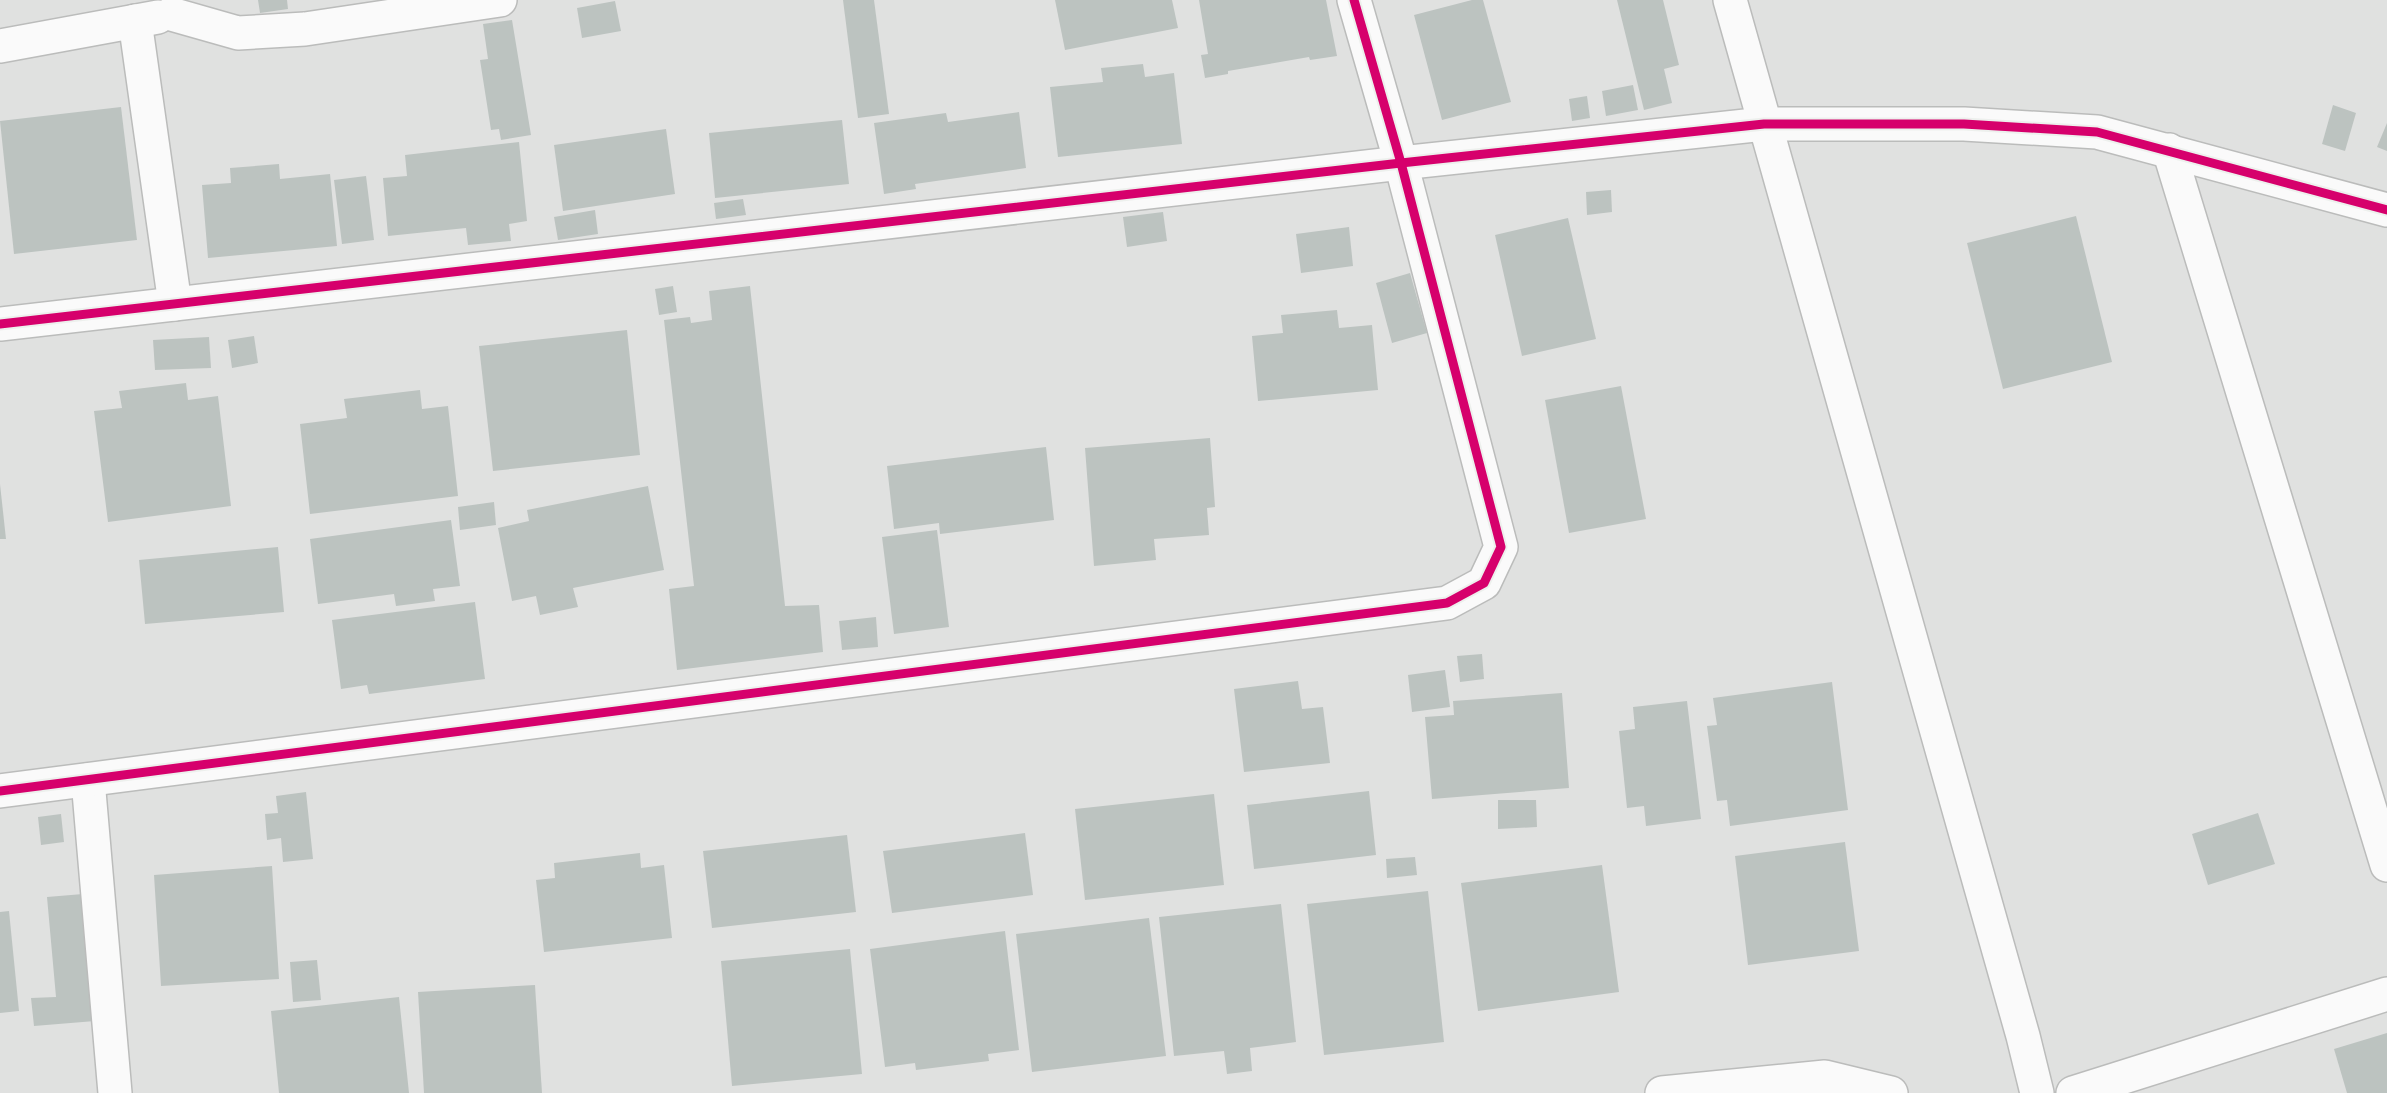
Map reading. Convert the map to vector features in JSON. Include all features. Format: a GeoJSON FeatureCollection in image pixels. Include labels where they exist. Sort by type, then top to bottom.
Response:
{"type":"FeatureCollection","features":[{"type":"Feature","properties":{"kind":"street"},"geometry":{"type":"LineString","coordinates":[[0,46],[135,21],[179,7],[238,33],[305,28],[500,0]]}},
{"type":"Feature","properties":{"kind":"street"},"geometry":{"type":"LineString","coordinates":[[0,791],[1447,603],[1484,584],[1501,547],[1401,163],[1354,0]]}},
{"type":"Feature","properties":{"kind":"street"},"geometry":{"type":"LineString","coordinates":[[1730,0],[2037,1093]]}},
{"type":"Feature","properties":{"kind":"street"},"geometry":{"type":"LineString","coordinates":[[135,21],[175,304]]}},
{"type":"Feature","properties":{"kind":"street"},"geometry":{"type":"LineString","coordinates":[[0,324],[1401,163],[1764,124],[1964,124],[2097,132],[2387,210]]}},
{"type":"Feature","properties":{"kind":"street"},"geometry":{"type":"LineString","coordinates":[[2169,150],[2380,817],[2387,865]]}},
{"type":"Feature","properties":{"kind":"street"},"geometry":{"type":"LineString","coordinates":[[88,780],[116,1093]]}},
{"type":"Feature","properties":{"kind":"street"},"geometry":{"type":"LineString","coordinates":[[2073,1093],[2387,994]]}},
{"type":"Feature","properties":{"kind":"street"},"geometry":{"type":"LineString","coordinates":[[1662,1093],[1825,1077],[1891,1093]]}},
{"type":"Feature","properties":{"kind":"building"},"geometry":{"type":"Polygon","coordinates":[[[258,0],[287,0],[288,9],[260,13],[258,0]]]}},
{"type":"Feature","properties":{"kind":"building"},"geometry":{"type":"Polygon","coordinates":[[[843,0],[874,0],[889,114],[858,118],[843,0]]]}},
{"type":"Feature","properties":{"kind":"building"},"geometry":{"type":"Polygon","coordinates":[[[1055,0],[1172,0],[1178,28],[1065,50],[1055,0]]]}},
{"type":"Feature","properties":{"kind":"building"},"geometry":{"type":"Polygon","coordinates":[[[1199,0],[1326,0],[1337,56],[1310,60],[1309,57],[1228,71],[1228,74],[1205,78],[1201,55],[1208,54],[1199,0]]]}},
{"type":"Feature","properties":{"kind":"building"},"geometry":{"type":"Polygon","coordinates":[[[1472,0],[1483,0],[1511,102],[1442,120],[1414,15],[1472,0]]]}},
{"type":"Feature","properties":{"kind":"building"},"geometry":{"type":"Polygon","coordinates":[[[1617,0],[1663,0],[1679,65],[1664,69],[1672,103],[1644,110],[1617,0]]]}},
{"type":"Feature","properties":{"kind":"building"},"geometry":{"type":"Polygon","coordinates":[[[615,1],[621,31],[582,38],[577,8],[615,1]]]}},
{"type":"Feature","properties":{"kind":"building"},"geometry":{"type":"Polygon","coordinates":[[[512,20],[531,135],[501,140],[499,129],[491,130],[480,60],[488,59],[483,24],[512,20]]]}},
{"type":"Feature","properties":{"kind":"building"},"geometry":{"type":"Polygon","coordinates":[[[1143,64],[1145,77],[1174,73],[1182,144],[1058,157],[1050,87],[1103,82],[1101,68],[1143,64]]]}},
{"type":"Feature","properties":{"kind":"building"},"geometry":{"type":"Polygon","coordinates":[[[1633,85],[1638,110],[1606,116],[1602,91],[1633,85]]]}},
{"type":"Feature","properties":{"kind":"building"},"geometry":{"type":"Polygon","coordinates":[[[1587,96],[1590,118],[1572,121],[1569,99],[1587,96]]]}},
{"type":"Feature","properties":{"kind":"building"},"geometry":{"type":"Polygon","coordinates":[[[2333,105],[2356,113],[2345,151],[2322,144],[2333,105]]]}},
{"type":"Feature","properties":{"kind":"building"},"geometry":{"type":"Polygon","coordinates":[[[121,107],[137,240],[14,254],[0,121],[121,107]]]}},
{"type":"Feature","properties":{"kind":"building"},"geometry":{"type":"Polygon","coordinates":[[[1019,112],[1026,168],[915,184],[916,189],[884,194],[874,123],[946,113],[948,122],[1019,112]]]}},
{"type":"Feature","properties":{"kind":"building"},"geometry":{"type":"Polygon","coordinates":[[[842,120],[849,184],[715,198],[709,133],[842,120]]]}},
{"type":"Feature","properties":{"kind":"building"},"geometry":{"type":"Polygon","coordinates":[[[2387,123],[2387,151],[2377,147],[2387,123]]]}},
{"type":"Feature","properties":{"kind":"building"},"geometry":{"type":"Polygon","coordinates":[[[666,129],[675,194],[563,211],[554,145],[666,129]]]}},
{"type":"Feature","properties":{"kind":"building"},"geometry":{"type":"Polygon","coordinates":[[[519,142],[527,221],[509,224],[511,241],[468,245],[466,228],[388,236],[383,178],[407,176],[405,155],[519,142]]]}},
{"type":"Feature","properties":{"kind":"building"},"geometry":{"type":"Polygon","coordinates":[[[279,164],[280,179],[330,174],[337,246],[208,258],[202,185],[231,183],[230,168],[279,164]]]}},
{"type":"Feature","properties":{"kind":"building"},"geometry":{"type":"Polygon","coordinates":[[[366,176],[374,240],[342,244],[334,180],[366,176]]]}},
{"type":"Feature","properties":{"kind":"building"},"geometry":{"type":"Polygon","coordinates":[[[1611,190],[1612,212],[1587,215],[1586,192],[1611,190]]]}},
{"type":"Feature","properties":{"kind":"building"},"geometry":{"type":"Polygon","coordinates":[[[743,199],[746,215],[716,219],[714,203],[743,199]]]}},
{"type":"Feature","properties":{"kind":"building"},"geometry":{"type":"Polygon","coordinates":[[[595,210],[598,234],[558,240],[554,217],[595,210]]]}},
{"type":"Feature","properties":{"kind":"building"},"geometry":{"type":"Polygon","coordinates":[[[1163,212],[1167,241],[1127,247],[1123,217],[1163,212]]]}},
{"type":"Feature","properties":{"kind":"building"},"geometry":{"type":"Polygon","coordinates":[[[2076,216],[2112,362],[2003,389],[1967,243],[2076,216]]]}},
{"type":"Feature","properties":{"kind":"building"},"geometry":{"type":"Polygon","coordinates":[[[1568,218],[1596,339],[1522,356],[1495,235],[1568,218]]]}},
{"type":"Feature","properties":{"kind":"building"},"geometry":{"type":"Polygon","coordinates":[[[1349,227],[1353,266],[1301,273],[1296,234],[1349,227]]]}},
{"type":"Feature","properties":{"kind":"building"},"geometry":{"type":"Polygon","coordinates":[[[1410,273],[1427,333],[1392,343],[1376,283],[1410,273]]]}},
{"type":"Feature","properties":{"kind":"building"},"geometry":{"type":"Polygon","coordinates":[[[673,286],[677,312],[659,315],[655,289],[673,286]]]}},
{"type":"Feature","properties":{"kind":"building"},"geometry":{"type":"Polygon","coordinates":[[[750,286],[785,606],[819,605],[823,652],[677,670],[669,589],[694,586],[664,320],[690,317],[691,323],[712,320],[709,291],[750,286]]]}},
{"type":"Feature","properties":{"kind":"building"},"geometry":{"type":"Polygon","coordinates":[[[1337,310],[1339,328],[1372,325],[1378,390],[1258,401],[1252,336],[1283,333],[1281,315],[1337,310]]]}},
{"type":"Feature","properties":{"kind":"building"},"geometry":{"type":"Polygon","coordinates":[[[627,330],[640,455],[493,471],[479,346],[627,330]]]}},
{"type":"Feature","properties":{"kind":"building"},"geometry":{"type":"Polygon","coordinates":[[[254,336],[258,363],[232,368],[228,340],[254,336]]]}},
{"type":"Feature","properties":{"kind":"building"},"geometry":{"type":"Polygon","coordinates":[[[209,337],[211,368],[155,370],[153,340],[209,337]]]}},
{"type":"Feature","properties":{"kind":"building"},"geometry":{"type":"Polygon","coordinates":[[[186,383],[188,400],[218,396],[231,506],[108,522],[94,411],[122,408],[119,391],[186,383]]]}},
{"type":"Feature","properties":{"kind":"building"},"geometry":{"type":"Polygon","coordinates":[[[1621,386],[1646,519],[1569,533],[1545,400],[1621,386]]]}},
{"type":"Feature","properties":{"kind":"building"},"geometry":{"type":"Polygon","coordinates":[[[420,390],[422,409],[448,406],[458,496],[310,514],[300,424],[347,418],[344,399],[420,390]]]}},
{"type":"Feature","properties":{"kind":"building"},"geometry":{"type":"Polygon","coordinates":[[[1210,438],[1215,507],[1207,508],[1209,535],[1154,539],[1156,560],[1094,566],[1085,448],[1210,438]]]}},
{"type":"Feature","properties":{"kind":"building"},"geometry":{"type":"Polygon","coordinates":[[[1046,447],[1054,520],[940,534],[939,523],[894,529],[887,466],[1046,447]]]}},
{"type":"Feature","properties":{"kind":"building"},"geometry":{"type":"Polygon","coordinates":[[[0,484],[6,539],[0,539],[0,484]]]}},
{"type":"Feature","properties":{"kind":"building"},"geometry":{"type":"Polygon","coordinates":[[[648,486],[664,570],[573,588],[578,607],[540,615],[536,596],[512,601],[498,528],[529,521],[527,510],[648,486]]]}},
{"type":"Feature","properties":{"kind":"building"},"geometry":{"type":"Polygon","coordinates":[[[494,502],[496,525],[460,530],[458,507],[494,502]]]}},
{"type":"Feature","properties":{"kind":"building"},"geometry":{"type":"Polygon","coordinates":[[[451,520],[460,586],[433,589],[435,601],[396,606],[394,594],[318,604],[310,539],[451,520]]]}},
{"type":"Feature","properties":{"kind":"building"},"geometry":{"type":"Polygon","coordinates":[[[937,530],[949,627],[894,634],[882,537],[937,530]]]}},
{"type":"Feature","properties":{"kind":"building"},"geometry":{"type":"Polygon","coordinates":[[[278,547],[284,612],[145,624],[139,560],[278,547]]]}},
{"type":"Feature","properties":{"kind":"building"},"geometry":{"type":"Polygon","coordinates":[[[475,602],[485,679],[369,694],[367,685],[341,689],[332,620],[475,602]]]}},
{"type":"Feature","properties":{"kind":"building"},"geometry":{"type":"Polygon","coordinates":[[[876,617],[878,647],[842,650],[839,621],[876,617]]]}},
{"type":"Feature","properties":{"kind":"building"},"geometry":{"type":"Polygon","coordinates":[[[1482,654],[1484,679],[1460,682],[1457,656],[1482,654]]]}},
{"type":"Feature","properties":{"kind":"building"},"geometry":{"type":"Polygon","coordinates":[[[1445,670],[1450,707],[1412,712],[1408,675],[1445,670]]]}},
{"type":"Feature","properties":{"kind":"building"},"geometry":{"type":"Polygon","coordinates":[[[1298,681],[1302,709],[1323,707],[1330,763],[1244,772],[1234,689],[1298,681]]]}},
{"type":"Feature","properties":{"kind":"building"},"geometry":{"type":"Polygon","coordinates":[[[1832,682],[1848,810],[1730,826],[1727,800],[1717,801],[1707,726],[1717,725],[1713,698],[1832,682]]]}},
{"type":"Feature","properties":{"kind":"building"},"geometry":{"type":"Polygon","coordinates":[[[1562,693],[1569,788],[1432,799],[1425,717],[1454,715],[1453,701],[1562,693]]]}},
{"type":"Feature","properties":{"kind":"building"},"geometry":{"type":"Polygon","coordinates":[[[1687,701],[1701,819],[1646,826],[1644,806],[1627,808],[1619,731],[1635,729],[1633,707],[1687,701]]]}},
{"type":"Feature","properties":{"kind":"building"},"geometry":{"type":"Polygon","coordinates":[[[1369,791],[1376,855],[1254,869],[1247,805],[1369,791]]]}},
{"type":"Feature","properties":{"kind":"building"},"geometry":{"type":"Polygon","coordinates":[[[306,792],[313,859],[283,862],[281,838],[267,840],[265,814],[278,813],[276,796],[306,792]]]}},
{"type":"Feature","properties":{"kind":"building"},"geometry":{"type":"Polygon","coordinates":[[[1214,794],[1224,885],[1085,900],[1075,809],[1214,794]]]}},
{"type":"Feature","properties":{"kind":"building"},"geometry":{"type":"Polygon","coordinates":[[[1498,800],[1536,800],[1537,827],[1498,829],[1498,800]]]}},
{"type":"Feature","properties":{"kind":"building"},"geometry":{"type":"Polygon","coordinates":[[[2258,813],[2275,864],[2208,885],[2192,834],[2258,813]]]}},
{"type":"Feature","properties":{"kind":"building"},"geometry":{"type":"Polygon","coordinates":[[[61,814],[64,842],[41,845],[38,817],[61,814]]]}},
{"type":"Feature","properties":{"kind":"building"},"geometry":{"type":"Polygon","coordinates":[[[1025,833],[1033,895],[892,913],[883,851],[1025,833]]]}},
{"type":"Feature","properties":{"kind":"building"},"geometry":{"type":"Polygon","coordinates":[[[847,835],[856,912],[712,928],[703,851],[847,835]]]}},
{"type":"Feature","properties":{"kind":"building"},"geometry":{"type":"Polygon","coordinates":[[[1845,842],[1859,951],[1748,965],[1735,856],[1845,842]]]}},
{"type":"Feature","properties":{"kind":"building"},"geometry":{"type":"Polygon","coordinates":[[[640,853],[641,868],[664,865],[672,938],[544,952],[536,880],[555,878],[554,863],[640,853]]]}},
{"type":"Feature","properties":{"kind":"building"},"geometry":{"type":"Polygon","coordinates":[[[1415,857],[1417,875],[1387,878],[1386,859],[1415,857]]]}},
{"type":"Feature","properties":{"kind":"building"},"geometry":{"type":"Polygon","coordinates":[[[1602,865],[1619,992],[1478,1011],[1461,883],[1602,865]]]}},
{"type":"Feature","properties":{"kind":"building"},"geometry":{"type":"Polygon","coordinates":[[[272,866],[279,979],[161,986],[154,875],[272,866]]]}},
{"type":"Feature","properties":{"kind":"building"},"geometry":{"type":"Polygon","coordinates":[[[1428,891],[1444,1042],[1324,1055],[1307,904],[1428,891]]]}},
{"type":"Feature","properties":{"kind":"building"},"geometry":{"type":"Polygon","coordinates":[[[83,894],[95,1021],[34,1026],[31,998],[56,997],[47,897],[83,894]]]}},
{"type":"Feature","properties":{"kind":"building"},"geometry":{"type":"Polygon","coordinates":[[[1281,904],[1296,1042],[1250,1048],[1252,1071],[1227,1074],[1224,1051],[1174,1056],[1159,917],[1281,904]]]}},
{"type":"Feature","properties":{"kind":"building"},"geometry":{"type":"Polygon","coordinates":[[[9,911],[19,1011],[0,1013],[0,912],[9,911]]]}},
{"type":"Feature","properties":{"kind":"building"},"geometry":{"type":"Polygon","coordinates":[[[1149,918],[1166,1056],[1032,1072],[1016,934],[1149,918]]]}},
{"type":"Feature","properties":{"kind":"building"},"geometry":{"type":"Polygon","coordinates":[[[1005,931],[1019,1050],[988,1054],[989,1061],[916,1070],[915,1063],[885,1067],[870,949],[1005,931]]]}},
{"type":"Feature","properties":{"kind":"building"},"geometry":{"type":"Polygon","coordinates":[[[850,949],[862,1074],[732,1086],[721,961],[850,949]]]}},
{"type":"Feature","properties":{"kind":"building"},"geometry":{"type":"Polygon","coordinates":[[[317,960],[321,1000],[293,1002],[290,962],[317,960]]]}},
{"type":"Feature","properties":{"kind":"building"},"geometry":{"type":"Polygon","coordinates":[[[535,985],[542,1093],[424,1093],[418,992],[535,985]]]}},
{"type":"Feature","properties":{"kind":"building"},"geometry":{"type":"Polygon","coordinates":[[[399,997],[409,1093],[279,1093],[271,1011],[399,997]]]}},
{"type":"Feature","properties":{"kind":"building"},"geometry":{"type":"Polygon","coordinates":[[[2387,1033],[2387,1093],[2347,1093],[2334,1049],[2387,1033]]]}},
{"type":"Feature","properties":{"kind":"cycle path"},"geometry":{"type":"LineString","coordinates":[[0,791],[1447,603],[1484,583],[1501,547],[1401,163],[1354,0]]}},
{"type":"Feature","properties":{"kind":"cycle path"},"geometry":{"type":"LineString","coordinates":[[0,324],[1401,163],[1764,124],[1964,124],[2097,132],[2387,210]]}}]}
